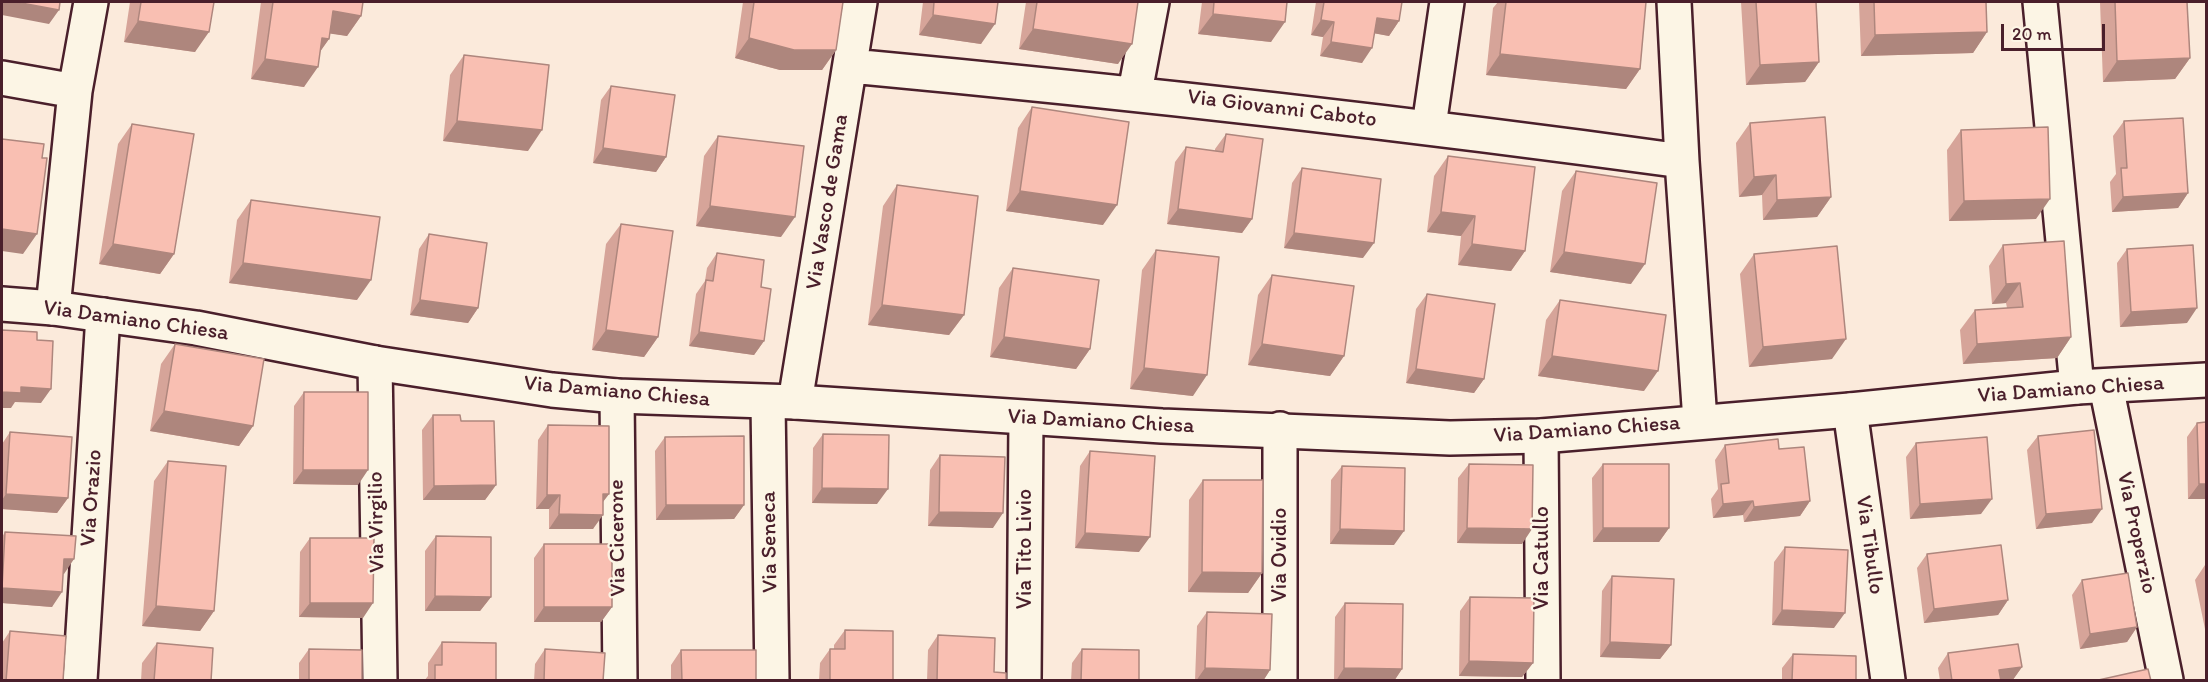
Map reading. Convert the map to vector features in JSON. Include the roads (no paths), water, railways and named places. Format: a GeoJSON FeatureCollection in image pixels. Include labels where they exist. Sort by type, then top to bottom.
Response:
{"type":"FeatureCollection","features":[{"type":"Feature","properties":{"kind":"street"},"geometry":{"type":"LineString","coordinates":[[53,308],[75,91],[91,2]]}},
{"type":"Feature","properties":{"kind":"street","name":"Via Vasco de Gama"},"geometry":{"type":"LineString","coordinates":[[781,402],[851,66],[860,2]]}},
{"type":"Feature","properties":{"kind":"street"},"geometry":{"type":"LineString","coordinates":[[1135,92],[1152,2]]}},
{"type":"Feature","properties":{"kind":"street"},"geometry":{"type":"LineString","coordinates":[[1429,126],[1447,2]]}},
{"type":"Feature","properties":{"kind":"street"},"geometry":{"type":"LineString","coordinates":[[1674,2],[1682,161],[1700,421]]}},
{"type":"Feature","properties":{"kind":"street","name":"Via Properzio"},"geometry":{"type":"LineString","coordinates":[[2040,2],[2092,387],[2166,681]]}},
{"type":"Feature","properties":{"kind":"street","name":"Via Giovanni Caboto"},"geometry":{"type":"LineString","coordinates":[[851,66],[1135,92],[1429,126],[1682,161]]}},
{"type":"Feature","properties":{"kind":"street"},"geometry":{"type":"LineString","coordinates":[[2,78],[75,91]]}},
{"type":"Feature","properties":{"kind":"street","name":"Via Damiano Chiesa"},"geometry":{"type":"LineString","coordinates":[[2,304],[53,308],[196,328],[375,363],[552,390],[617,396],[781,402],[1026,418],[1450,438],[1541,436],[2092,387],[2206,380]]}},
{"type":"Feature","properties":{"kind":"street","name":"Via Orazio"},"geometry":{"type":"LineString","coordinates":[[80,681],[103,315]]}},
{"type":"Feature","properties":{"kind":"street","name":"Via Virgilio"},"geometry":{"type":"LineString","coordinates":[[375,363],[380,681]]}},
{"type":"Feature","properties":{"kind":"street","name":"Via Cicerone"},"geometry":{"type":"LineString","coordinates":[[617,396],[620,681]]}},
{"type":"Feature","properties":{"kind":"street","name":"Via Seneca"},"geometry":{"type":"LineString","coordinates":[[772,681],[781,402]]}},
{"type":"Feature","properties":{"kind":"street","name":"Via Tibullo"},"geometry":{"type":"LineString","coordinates":[[1850,410],[1888,681]]}},
{"type":"Feature","properties":{"kind":"street","name":"Via Tito Livio"},"geometry":{"type":"LineString","coordinates":[[1024,681],[1026,418]]}},
{"type":"Feature","properties":{"kind":"street","name":"Via Ovidio"},"geometry":{"type":"LineString","coordinates":[[1280,429],[1280,681]]}},
{"type":"Feature","properties":{"kind":"street","name":"Via Catullo"},"geometry":{"type":"LineString","coordinates":[[1541,436],[1543,681]]}}]}
